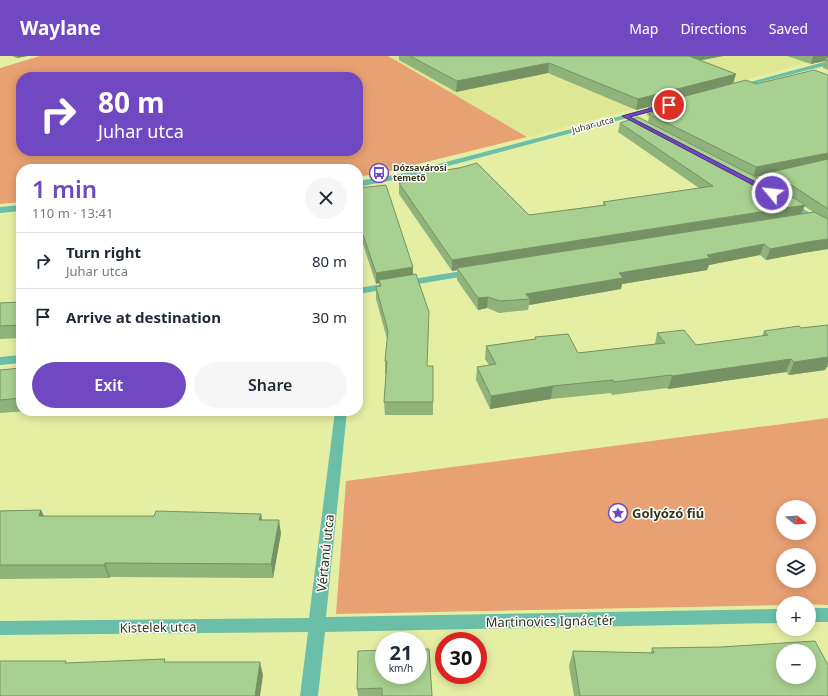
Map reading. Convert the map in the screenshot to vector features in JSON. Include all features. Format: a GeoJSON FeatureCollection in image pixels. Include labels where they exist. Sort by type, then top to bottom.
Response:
{"type":"FeatureCollection","features":[{"type":"Feature","properties":{"kind":"street"},"geometry":{"type":"LineString","coordinates":[[727,89],[828,63]]}},
{"type":"Feature","properties":{"kind":"street","name":"Juhar utca"},"geometry":{"type":"LineString","coordinates":[[363,183],[400,176],[669,105]]}},
{"type":"Feature","properties":{"kind":"street"},"geometry":{"type":"LineString","coordinates":[[625,116],[639,124]]}},
{"type":"Feature","properties":{"kind":"street"},"geometry":{"type":"LineString","coordinates":[[764,189],[748,181],[790,174]]}},
{"type":"Feature","properties":{"kind":"street"},"geometry":{"type":"LineString","coordinates":[[782,198],[828,228]]}},
{"type":"Feature","properties":{"kind":"street"},"geometry":{"type":"LineString","coordinates":[[0,210],[16,208]]}},
{"type":"Feature","properties":{"kind":"street"},"geometry":{"type":"LineString","coordinates":[[797,220],[812,218]]}},
{"type":"Feature","properties":{"kind":"street"},"geometry":{"type":"LineString","coordinates":[[363,290],[483,270]]}},
{"type":"Feature","properties":{"kind":"street"},"geometry":{"type":"LineString","coordinates":[[0,361],[16,359]]}},
{"type":"Feature","properties":{"kind":"street","name":"Vértanú utca"},"geometry":{"type":"LineString","coordinates":[[309,696],[340,416]]}},
{"type":"Feature","properties":{"kind":"street"},"geometry":{"type":"LineString","coordinates":[[816,615],[828,615]]}},
{"type":"Feature","properties":{"kind":"street","name":"Martinovics Ignác tér"},"geometry":{"type":"LineString","coordinates":[[316,625],[776,616]]}},
{"type":"Feature","properties":{"kind":"street","name":"Kistelek utca"},"geometry":{"type":"LineString","coordinates":[[0,628],[316,625]]}},
{"type":"Feature","properties":{"kind":"shaded area"},"geometry":{"type":"Polygon","coordinates":[[[40,56],[388,56],[527,137],[386,172],[363,176],[363,164],[16,164],[16,202],[0,204],[0,68],[40,56]]]}},
{"type":"Feature","properties":{"kind":"shaded area"},"geometry":{"type":"Polygon","coordinates":[[[388,56],[822,56],[827,58],[527,137],[388,56]]]}},
{"type":"Feature","properties":{"kind":"shaded area"},"geometry":{"type":"Polygon","coordinates":[[[828,418],[828,605],[816,604],[816,596],[776,596],[776,605],[336,614],[346,481],[828,418]]]}},
{"type":"Feature","properties":{"kind":"building"},"geometry":{"type":"Polygon","coordinates":[[[410,56],[689,56],[736,74],[638,99],[549,63],[457,81],[410,56]]]}},
{"type":"Feature","properties":{"kind":"building"},"geometry":{"type":"Polygon","coordinates":[[[814,70],[828,75],[828,153],[756,167],[649,114],[661,111],[648,106],[746,80],[756,84],[814,70]]]}},
{"type":"Feature","properties":{"kind":"building"},"geometry":{"type":"Polygon","coordinates":[[[638,117],[783,191],[805,205],[452,260],[399,183],[411,182],[406,176],[459,168],[477,163],[529,215],[606,205],[603,202],[713,186],[620,123],[638,117]]]}},
{"type":"Feature","properties":{"kind":"building"},"geometry":{"type":"Polygon","coordinates":[[[828,159],[828,209],[790,184],[767,173],[828,159]]]}},
{"type":"Feature","properties":{"kind":"building"},"geometry":{"type":"Polygon","coordinates":[[[386,185],[413,267],[376,273],[363,235],[363,187],[386,185]]]}},
{"type":"Feature","properties":{"kind":"building"},"geometry":{"type":"Polygon","coordinates":[[[814,212],[828,219],[828,239],[770,249],[764,244],[707,255],[710,258],[619,273],[623,278],[526,294],[530,299],[500,301],[488,297],[478,298],[457,268],[814,212]]]}},
{"type":"Feature","properties":{"kind":"building"},"geometry":{"type":"Polygon","coordinates":[[[416,274],[429,312],[427,366],[433,366],[433,402],[384,402],[387,361],[385,361],[388,331],[376,287],[381,286],[379,280],[416,274]]]}},
{"type":"Feature","properties":{"kind":"building"},"geometry":{"type":"Polygon","coordinates":[[[16,302],[16,325],[0,326],[0,303],[16,302]]]}},
{"type":"Feature","properties":{"kind":"building"},"geometry":{"type":"Polygon","coordinates":[[[828,325],[828,357],[794,362],[791,359],[672,376],[553,386],[491,396],[477,367],[496,364],[486,346],[536,339],[535,337],[568,334],[578,353],[665,343],[657,333],[684,330],[696,345],[768,335],[764,331],[799,326],[801,328],[828,325]]]}},
{"type":"Feature","properties":{"kind":"building"},"geometry":{"type":"Polygon","coordinates":[[[16,368],[16,398],[0,400],[0,370],[16,368]]]}},
{"type":"Feature","properties":{"kind":"building"},"geometry":{"type":"Polygon","coordinates":[[[41,510],[39,516],[154,516],[156,511],[261,514],[259,520],[279,520],[271,564],[105,563],[104,565],[0,565],[0,511],[41,510]]]}},
{"type":"Feature","properties":{"kind":"building"},"geometry":{"type":"Polygon","coordinates":[[[815,641],[828,665],[828,696],[580,696],[573,651],[654,653],[652,648],[721,647],[815,641]]]}},
{"type":"Feature","properties":{"kind":"building"},"geometry":{"type":"Polygon","coordinates":[[[427,649],[429,649],[432,696],[382,696],[382,688],[357,689],[358,651],[375,650],[375,684],[427,684],[427,649]]]}},
{"type":"Feature","properties":{"kind":"building"},"geometry":{"type":"Polygon","coordinates":[[[165,659],[164,662],[260,662],[255,696],[0,696],[0,661],[66,661],[65,663],[165,659]]]}},
{"type":"Feature","properties":{"kind":"place","name":"Dózsavárosi temető"},"geometry":{"type":"Point","coordinates":[379,173]}},
{"type":"Feature","properties":{"kind":"place","name":"Golyózó fiú"},"geometry":{"type":"Point","coordinates":[618,513]}},
{"type":"Feature","properties":{"kind":"route"},"geometry":{"type":"LineString","coordinates":[[669,105],[625,116],[772,193]]}}]}
